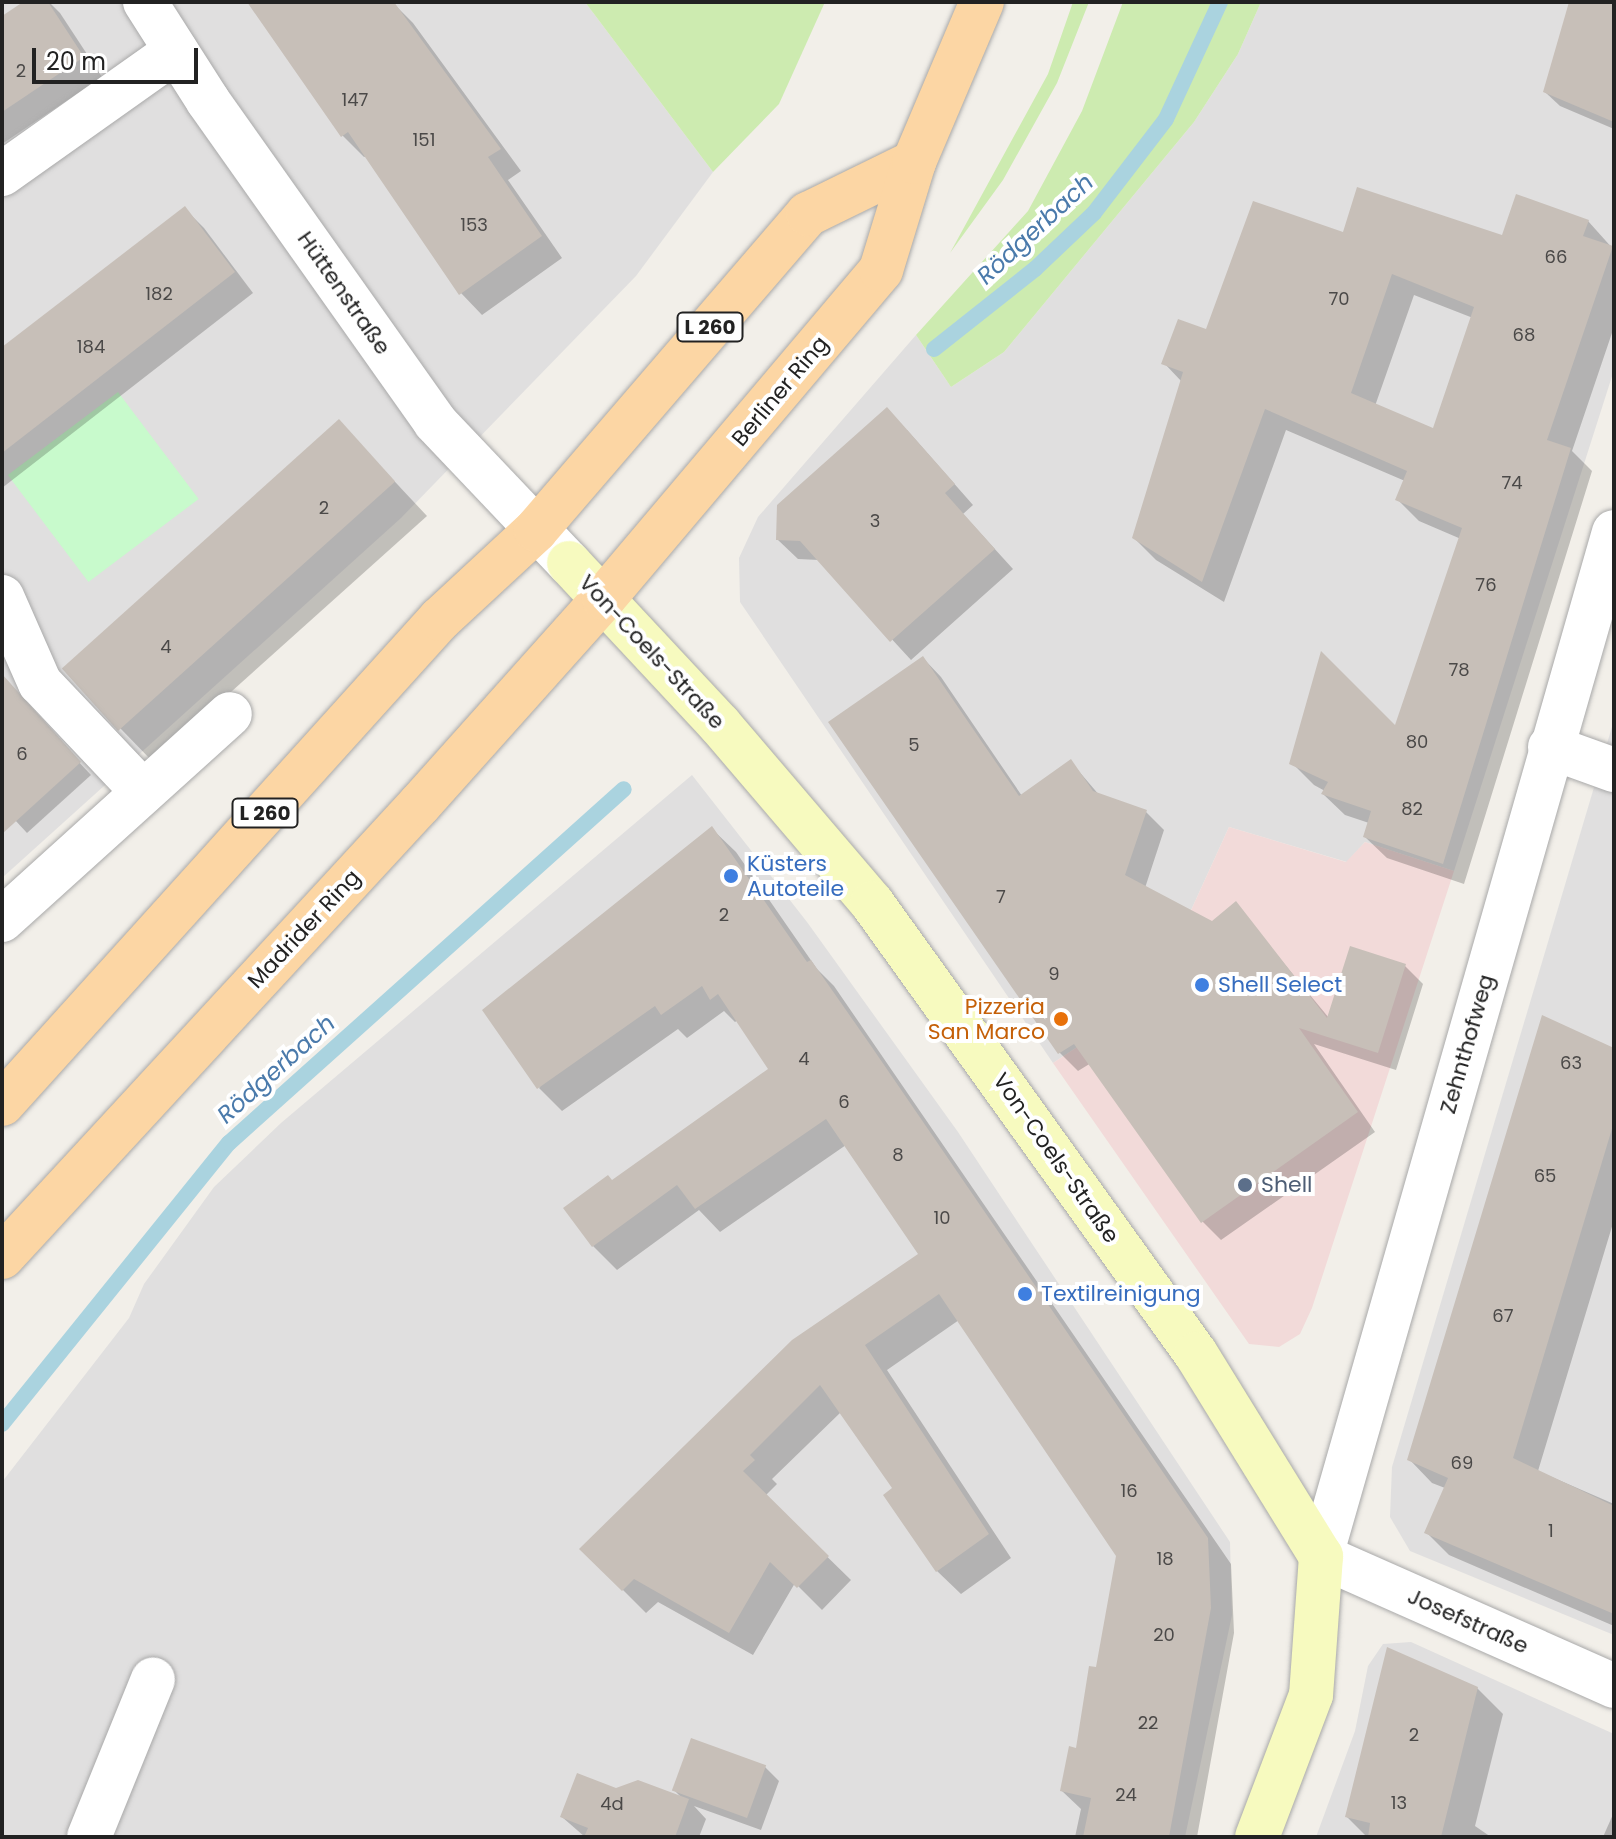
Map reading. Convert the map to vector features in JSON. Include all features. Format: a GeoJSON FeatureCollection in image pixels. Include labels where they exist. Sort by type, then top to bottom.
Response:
{"type":"FeatureCollection","features":[{"type":"Feature","properties":{"kind":"main road","name":"Berliner Ring"},"geometry":{"type":"LineString","coordinates":[[604,598],[881,270],[914,162],[982,2]]}},
{"type":"Feature","properties":{"kind":"main road","name":"L 260"},"geometry":{"type":"LineString","coordinates":[[2,1104],[440,619],[536,530],[808,214],[914,162]]}},
{"type":"Feature","properties":{"kind":"main road","name":"Von-Coels-Straße"},"geometry":{"type":"LineString","coordinates":[[569,563],[720,725],[872,903],[1196,1354],[1321,1556]]}},
{"type":"Feature","properties":{"kind":"main road","name":"Madrider Ring"},"geometry":{"type":"LineString","coordinates":[[2,1257],[420,804],[604,598]]}},
{"type":"Feature","properties":{"kind":"main road"},"geometry":{"type":"LineString","coordinates":[[1257,1837],[1311,1695],[1321,1556]]}},
{"type":"Feature","properties":{"kind":"street","name":"Hüttenstraße"},"geometry":{"type":"LineString","coordinates":[[145,2],[435,422],[569,563]]}},
{"type":"Feature","properties":{"kind":"street"},"geometry":{"type":"LineString","coordinates":[[2,174],[176,51]]}},
{"type":"Feature","properties":{"kind":"street","name":"Zehnthofweg"},"geometry":{"type":"LineString","coordinates":[[1321,1556],[1614,532]]}},
{"type":"Feature","properties":{"kind":"street"},"geometry":{"type":"LineString","coordinates":[[2,597],[40,683],[143,792]]}},
{"type":"Feature","properties":{"kind":"street"},"geometry":{"type":"LineString","coordinates":[[2,920],[230,714]]}},
{"type":"Feature","properties":{"kind":"street"},"geometry":{"type":"LineString","coordinates":[[1550,747],[1614,770]]}},
{"type":"Feature","properties":{"kind":"street","name":"Josefstraße"},"geometry":{"type":"LineString","coordinates":[[1321,1556],[1614,1686]]}},
{"type":"Feature","properties":{"kind":"street"},"geometry":{"type":"LineString","coordinates":[[89,1837],[153,1679]]}},
{"type":"Feature","properties":{"kind":"shaded area"},"geometry":{"type":"Polygon","coordinates":[[[2,2],[585,2],[713,172],[636,276],[401,518],[2,878],[2,2]]]}},
{"type":"Feature","properties":{"kind":"shaded area"},"geometry":{"type":"Polygon","coordinates":[[[1261,2],[1614,2],[1614,370],[1454,871],[1365,842],[1347,862],[1229,827],[1151,998],[1053,1063],[740,602],[739,558],[758,517],[916,335],[951,387],[1004,352],[1194,122],[1238,54],[1261,2]]]}},
{"type":"Feature","properties":{"kind":"shaded area"},"geometry":{"type":"Polygon","coordinates":[[[1614,720],[1614,1635],[1410,1551],[1390,1517],[1392,1467],[1614,720]]]}},
{"type":"Feature","properties":{"kind":"shaded area"},"geometry":{"type":"Polygon","coordinates":[[[692,775],[807,922],[958,1132],[1230,1542],[1232,1615],[1185,1837],[2,1837],[2,1482],[129,1318],[144,1284],[214,1187],[281,1123],[692,775]]]}},
{"type":"Feature","properties":{"kind":"shaded area","name":"Shell"},"geometry":{"type":"Polygon","coordinates":[[[1229,827],[1346,862],[1365,842],[1454,871],[1312,1308],[1300,1334],[1279,1347],[1249,1344],[1053,1063],[1151,998],[1229,827]]]}},
{"type":"Feature","properties":{"kind":"shaded area"},"geometry":{"type":"Polygon","coordinates":[[[1411,1642],[1614,1734],[1614,1837],[1316,1837],[1355,1731],[1368,1666],[1383,1644],[1411,1642]]]}},
{"type":"Feature","properties":{"kind":"green space"},"geometry":{"type":"Polygon","coordinates":[[[585,2],[825,2],[779,104],[713,172],[585,2]]]}},
{"type":"Feature","properties":{"kind":"green space"},"geometry":{"type":"Polygon","coordinates":[[[1073,2],[1089,2],[1057,83],[1003,180],[950,253],[1048,74],[1073,2]]]}},
{"type":"Feature","properties":{"kind":"green space"},"geometry":{"type":"Polygon","coordinates":[[[1123,2],[1261,2],[1238,54],[1194,122],[1004,352],[951,387],[916,335],[1028,211],[1082,111],[1123,2]]]}},
{"type":"Feature","properties":{"kind":"green space"},"geometry":{"type":"Polygon","coordinates":[[[118,392],[199,499],[88,582],[8,475],[118,392]]]}},
{"type":"Feature","properties":{"kind":"building"},"geometry":{"type":"Polygon","coordinates":[[[23,2],[48,2],[84,57],[2,112],[2,16],[23,2]]]}},
{"type":"Feature","properties":{"kind":"building"},"geometry":{"type":"Polygon","coordinates":[[[247,2],[394,2],[501,149],[488,157],[542,236],[459,295],[348,132],[341,137],[247,2]]]}},
{"type":"Feature","properties":{"kind":"building"},"geometry":{"type":"Polygon","coordinates":[[[1569,2],[1614,2],[1614,122],[1543,92],[1569,2]]]}},
{"type":"Feature","properties":{"kind":"building"},"geometry":{"type":"Polygon","coordinates":[[[1357,187],[1502,235],[1516,194],[1589,220],[1583,236],[1613,246],[1547,440],[1571,448],[1443,864],[1363,837],[1371,811],[1321,794],[1328,782],[1289,764],[1321,651],[1395,725],[1462,528],[1395,500],[1407,471],[1265,409],[1202,582],[1132,538],[1183,372],[1161,364],[1178,319],[1206,329],[1253,201],[1343,232],[1357,187]],[[1392,274],[1351,393],[1433,428],[1474,307],[1392,274]]]}},
{"type":"Feature","properties":{"kind":"building"},"geometry":{"type":"Polygon","coordinates":[[[185,206],[235,272],[2,453],[2,347],[185,206]]]}},
{"type":"Feature","properties":{"kind":"building"},"geometry":{"type":"Polygon","coordinates":[[[887,407],[955,484],[945,493],[995,549],[890,642],[800,541],[776,540],[777,505],[887,407]]]}},
{"type":"Feature","properties":{"kind":"building"},"geometry":{"type":"Polygon","coordinates":[[[339,419],[395,481],[118,731],[62,669],[339,419]]]}},
{"type":"Feature","properties":{"kind":"building"},"geometry":{"type":"Polygon","coordinates":[[[923,656],[1019,796],[1071,759],[1093,791],[1147,810],[1125,875],[1212,921],[1236,901],[1327,1018],[1350,946],[1406,964],[1378,1053],[1299,1028],[1358,1112],[1201,1223],[1074,1044],[1058,1054],[828,722],[923,656]]]}},
{"type":"Feature","properties":{"kind":"building"},"geometry":{"type":"Polygon","coordinates":[[[2,674],[81,762],[2,834],[2,674]]]}},
{"type":"Feature","properties":{"kind":"building"},"geometry":{"type":"Polygon","coordinates":[[[712,826],[807,962],[811,960],[869,1043],[1208,1538],[1211,1608],[1169,1837],[1083,1837],[1091,1798],[1060,1791],[1069,1746],[1076,1748],[1089,1666],[1096,1667],[1116,1556],[939,1294],[865,1345],[989,1534],[936,1572],[883,1495],[892,1488],[820,1385],[750,1455],[755,1460],[743,1471],[829,1556],[797,1588],[770,1562],[729,1633],[634,1579],[622,1591],[579,1549],[792,1340],[918,1254],[826,1119],[695,1209],[677,1185],[592,1247],[563,1208],[608,1175],[612,1180],[768,1069],[718,994],[710,1000],[702,986],[661,1015],[655,1006],[537,1089],[482,1010],[712,826]]]}},
{"type":"Feature","properties":{"kind":"building"},"geometry":{"type":"Polygon","coordinates":[[[1542,1015],[1614,1048],[1614,1122],[1513,1458],[1614,1506],[1614,1614],[1424,1533],[1448,1478],[1407,1460],[1542,1015]]]}},
{"type":"Feature","properties":{"kind":"building"},"geometry":{"type":"Polygon","coordinates":[[[1387,1647],[1478,1687],[1441,1837],[1368,1837],[1370,1823],[1345,1817],[1387,1647]]]}},
{"type":"Feature","properties":{"kind":"building"},"geometry":{"type":"Polygon","coordinates":[[[691,1738],[766,1765],[747,1818],[672,1791],[691,1738]]]}},
{"type":"Feature","properties":{"kind":"building"},"geometry":{"type":"Polygon","coordinates":[[[577,1773],[616,1788],[638,1780],[689,1799],[675,1837],[584,1837],[588,1828],[560,1817],[577,1773]]]}},
{"type":"Feature","properties":{"kind":"waterway","name":"Rödgerbach"},"geometry":{"type":"LineString","coordinates":[[934,349],[1035,269],[1094,213],[1166,119],[1220,2]]}},
{"type":"Feature","properties":{"kind":"waterway","name":"Rödgerbach"},"geometry":{"type":"LineString","coordinates":[[2,1424],[229,1143],[624,789]]}},
{"type":"Feature","properties":{"kind":"place","name":"Küsters Autoteile"},"geometry":{"type":"Point","coordinates":[731,876]}},
{"type":"Feature","properties":{"kind":"place","name":"Shell Select"},"geometry":{"type":"Point","coordinates":[1202,985]}},
{"type":"Feature","properties":{"kind":"place","name":"Pizzeria San Marco"},"geometry":{"type":"Point","coordinates":[1061,1019]}},
{"type":"Feature","properties":{"kind":"place","name":"Shell"},"geometry":{"type":"Point","coordinates":[1245,1185]}},
{"type":"Feature","properties":{"kind":"place","name":"Textilreinigung"},"geometry":{"type":"Point","coordinates":[1025,1294]}}]}
